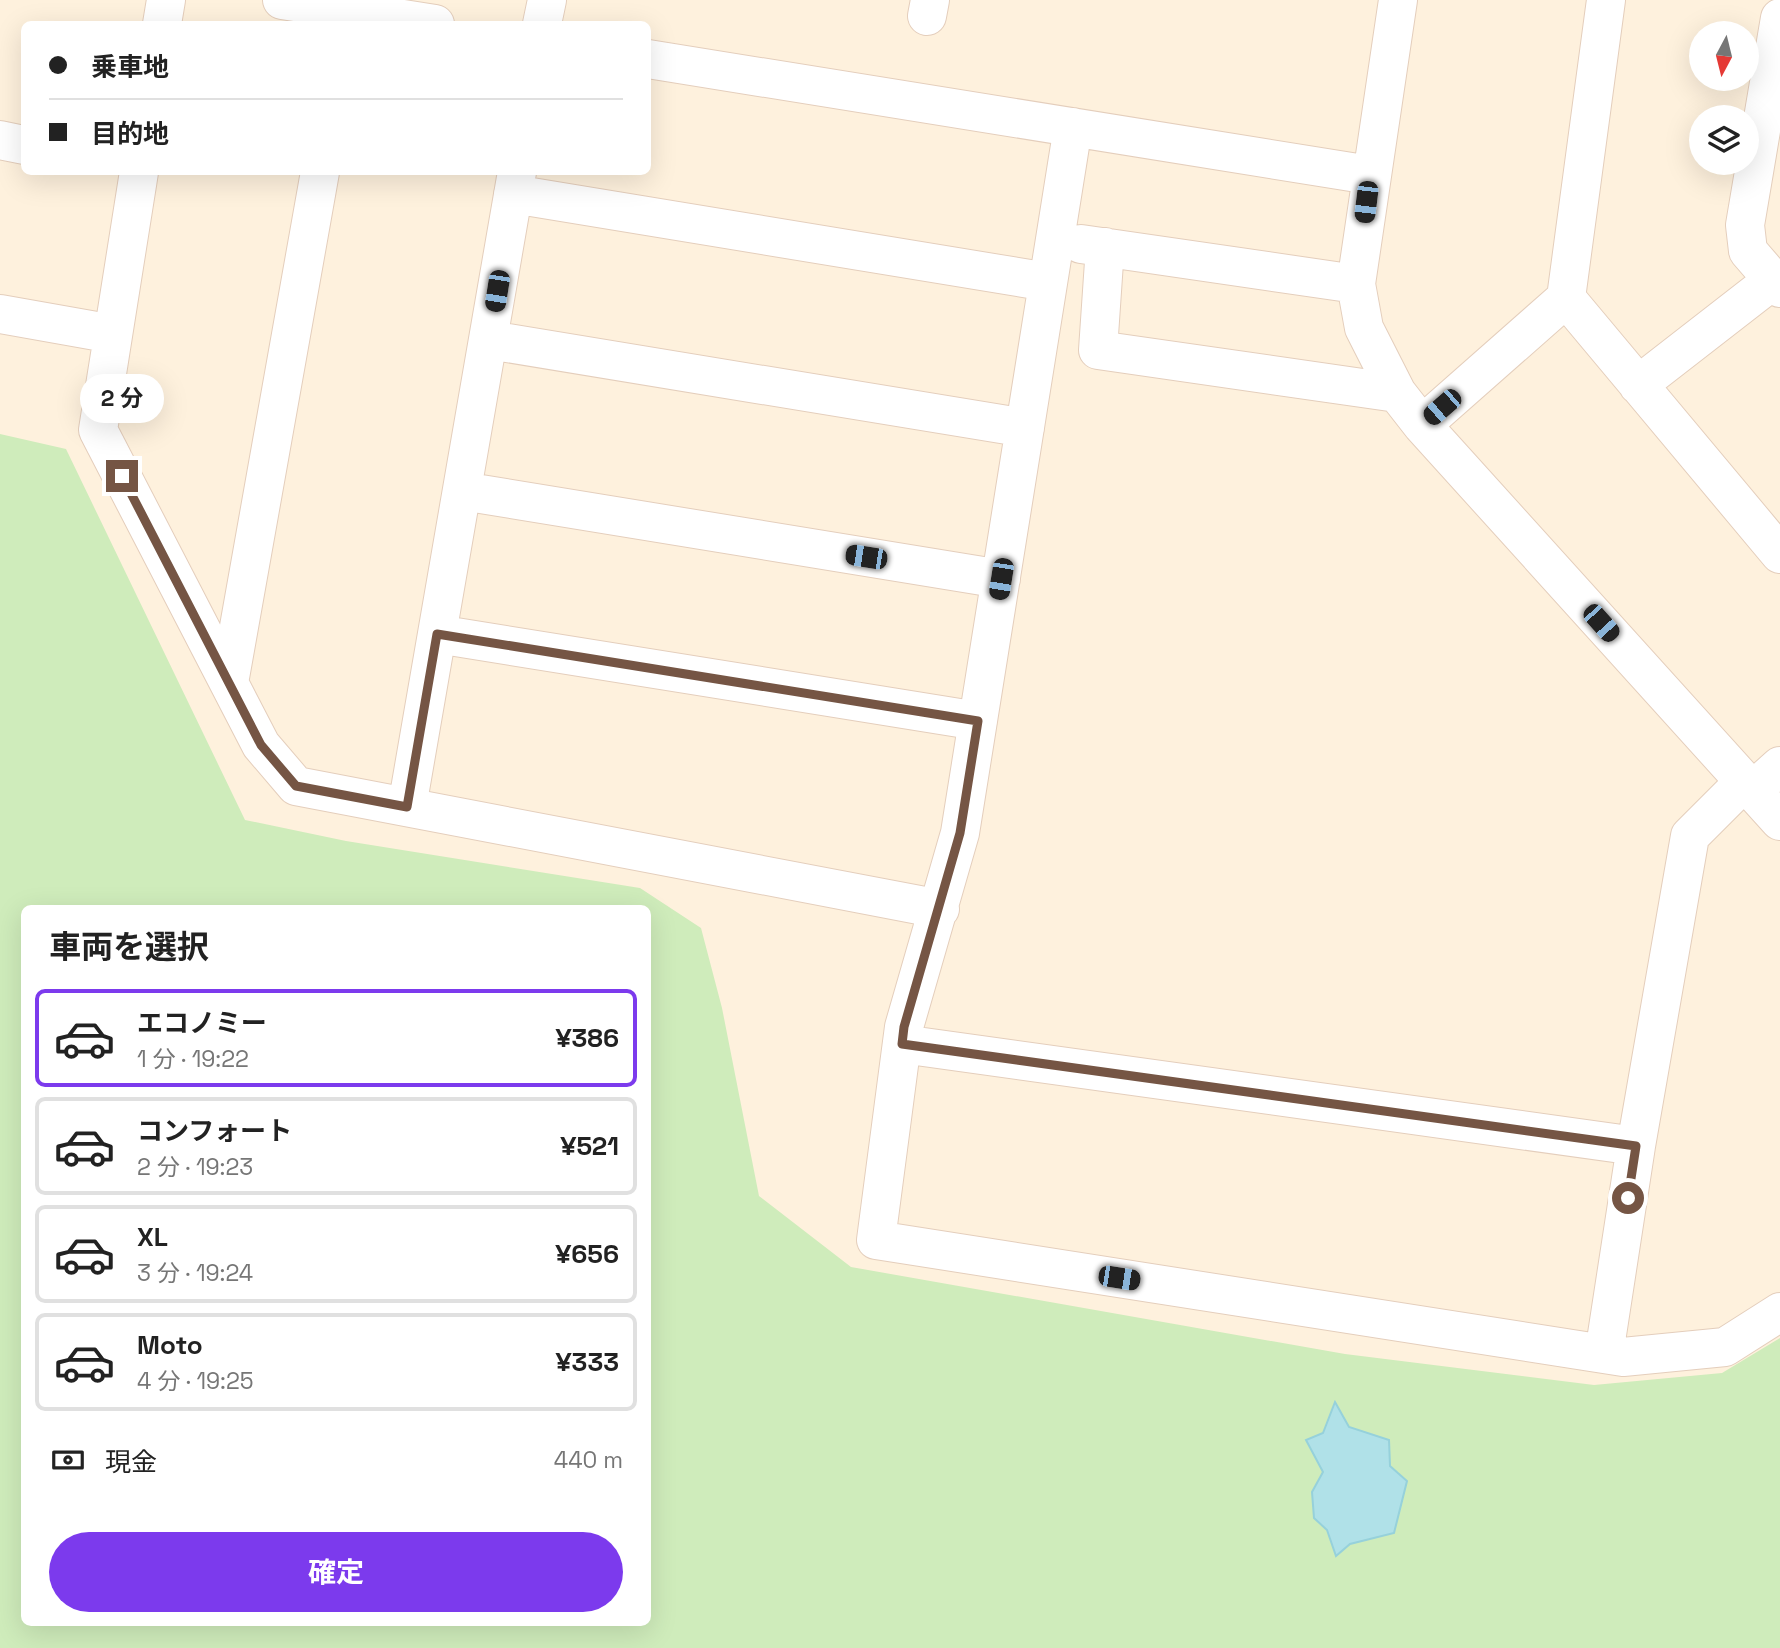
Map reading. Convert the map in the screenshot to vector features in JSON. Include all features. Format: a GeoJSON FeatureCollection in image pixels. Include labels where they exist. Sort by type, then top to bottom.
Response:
{"type":"FeatureCollection","features":[{"type":"Feature","properties":{"kind":"street"},"geometry":{"type":"LineString","coordinates":[[162,21],[166,0]]}},
{"type":"Feature","properties":{"kind":"street"},"geometry":{"type":"LineString","coordinates":[[282,0],[348,18],[392,21]]}},
{"type":"Feature","properties":{"kind":"street"},"geometry":{"type":"LineString","coordinates":[[543,21],[547,0]]}},
{"type":"Feature","properties":{"kind":"street"},"geometry":{"type":"LineString","coordinates":[[1398,0],[1356,284],[1364,328],[1397,393],[1422,425],[1759,780],[1780,821]]}},
{"type":"Feature","properties":{"kind":"street"},"geometry":{"type":"LineString","coordinates":[[1422,425],[1566,299],[1606,0]]}},
{"type":"Feature","properties":{"kind":"street"},"geometry":{"type":"LineString","coordinates":[[1638,385],[1776,284],[1748,251],[1745,225],[1780,18]]}},
{"type":"Feature","properties":{"kind":"street"},"geometry":{"type":"LineString","coordinates":[[651,58],[1370,175]]}},
{"type":"Feature","properties":{"kind":"street"},"geometry":{"type":"LineString","coordinates":[[1073,127],[960,833],[904,1027],[876,1240],[1623,1357],[1725,1347],[1780,1312]]}},
{"type":"Feature","properties":{"kind":"street"},"geometry":{"type":"LineString","coordinates":[[0,140],[21,144]]}},
{"type":"Feature","properties":{"kind":"street"},"geometry":{"type":"LineString","coordinates":[[139,175],[98,430],[261,745],[296,786],[940,909]]}},
{"type":"Feature","properties":{"kind":"street"},"geometry":{"type":"LineString","coordinates":[[229,683],[319,175]]}},
{"type":"Feature","properties":{"kind":"street"},"geometry":{"type":"LineString","coordinates":[[407,807],[515,183],[1048,282]]}},
{"type":"Feature","properties":{"kind":"street"},"geometry":{"type":"LineString","coordinates":[[1055,240],[1356,284]]}},
{"type":"Feature","properties":{"kind":"street"},"geometry":{"type":"LineString","coordinates":[[1105,247],[1098,350],[1397,393]]}},
{"type":"Feature","properties":{"kind":"street"},"geometry":{"type":"LineString","coordinates":[[1566,299],[1780,554]]}},
{"type":"Feature","properties":{"kind":"street"},"geometry":{"type":"LineString","coordinates":[[0,314],[113,334]]}},
{"type":"Feature","properties":{"kind":"street"},"geometry":{"type":"LineString","coordinates":[[489,340],[1025,428]]}},
{"type":"Feature","properties":{"kind":"street"},"geometry":{"type":"LineString","coordinates":[[462,491],[1001,579]]}},
{"type":"Feature","properties":{"kind":"street"},"geometry":{"type":"LineString","coordinates":[[437,634],[978,721]]}},
{"type":"Feature","properties":{"kind":"street"},"geometry":{"type":"LineString","coordinates":[[1604,1354],[1636,1146],[1690,836],[1759,780]]}},
{"type":"Feature","properties":{"kind":"street"},"geometry":{"type":"LineString","coordinates":[[902,1044],[1636,1146]]}},
{"type":"Feature","properties":{"kind":"green space"},"geometry":{"type":"Polygon","coordinates":[[[0,434],[66,449],[245,820],[346,841],[640,888],[701,928],[722,1008],[759,1196],[851,1267],[1345,1354],[1594,1385],[1722,1373],[1780,1338],[1780,1648],[0,1648],[0,434]]]}},
{"type":"Feature","properties":{"kind":"water"},"geometry":{"type":"Polygon","coordinates":[[[1335,1402],[1349,1427],[1389,1440],[1390,1466],[1407,1481],[1394,1533],[1350,1544],[1336,1556],[1327,1530],[1314,1518],[1312,1492],[1323,1472],[1306,1440],[1323,1433],[1335,1402]]]}},
{"type":"Feature","properties":{"kind":"route"},"geometry":{"type":"LineString","coordinates":[[122,476],[261,745],[296,786],[407,807],[437,634],[978,721],[960,833],[904,1027],[902,1044],[1636,1146],[1628,1198]]}}]}
